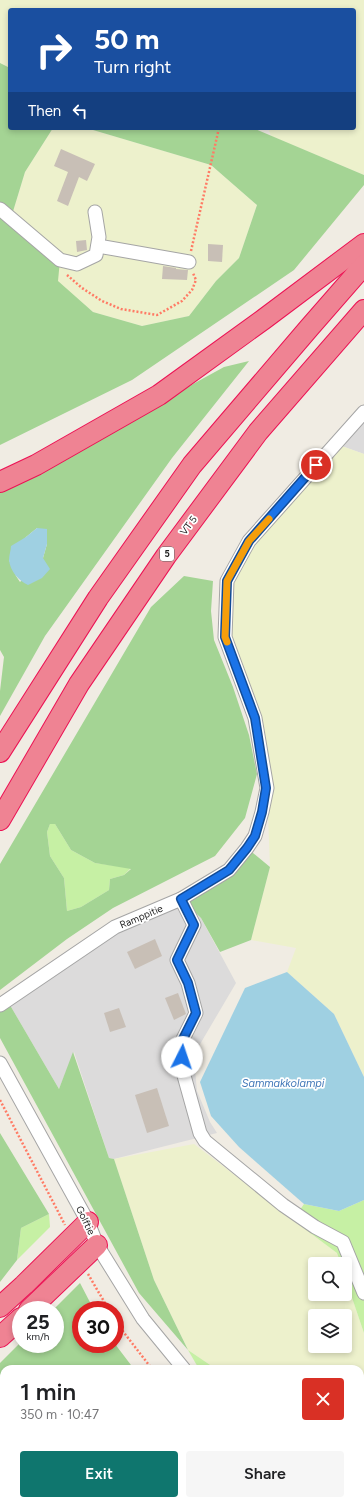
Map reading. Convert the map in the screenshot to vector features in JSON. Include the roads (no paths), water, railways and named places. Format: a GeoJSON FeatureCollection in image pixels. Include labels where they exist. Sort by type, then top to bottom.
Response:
{"type":"FeatureCollection","features":[{"type":"Feature","properties":{"kind":"highway"},"geometry":{"type":"LineString","coordinates":[[0,482],[36,465],[159,395],[364,244]]}},
{"type":"Feature","properties":{"kind":"highway"},"geometry":{"type":"LineString","coordinates":[[0,752],[98,598],[192,465],[308,328],[364,265]]}},
{"type":"Feature","properties":{"kind":"highway","name":"VT 5"},"geometry":{"type":"LineString","coordinates":[[0,820],[79,684],[166,556],[258,432],[364,310]]}},
{"type":"Feature","properties":{"kind":"highway"},"geometry":{"type":"LineString","coordinates":[[0,1307],[88,1222]]}},
{"type":"Feature","properties":{"kind":"highway"},"geometry":{"type":"LineString","coordinates":[[39,1301],[97,1244]]}},
{"type":"Feature","properties":{"kind":"highway"},"geometry":{"type":"LineString","coordinates":[[0,1338],[12,1327]]}},
{"type":"Feature","properties":{"kind":"street"},"geometry":{"type":"LineString","coordinates":[[0,209],[60,260],[77,264],[96,255],[99,237],[95,212]]}},
{"type":"Feature","properties":{"kind":"street"},"geometry":{"type":"LineString","coordinates":[[98,246],[189,262]]}},
{"type":"Feature","properties":{"kind":"street","name":"Ramppitie"},"geometry":{"type":"LineString","coordinates":[[0,1005],[115,927],[181,899],[229,870],[255,836],[262,812],[266,788],[255,718],[225,637],[227,581],[249,541],[364,412]]}},
{"type":"Feature","properties":{"kind":"street"},"geometry":{"type":"LineString","coordinates":[[181,899],[194,925],[177,960],[188,983],[196,1013],[181,1043],[183,1072],[200,1133],[205,1141],[283,1205],[315,1227],[343,1242],[364,1293]]}},
{"type":"Feature","properties":{"kind":"street","name":"Golftie"},"geometry":{"type":"LineString","coordinates":[[0,1063],[88,1222],[97,1244],[143,1319],[181,1365]]}},
{"type":"Feature","properties":{"kind":"water"},"geometry":{"type":"Polygon","coordinates":[[[37,528],[47,529],[47,544],[43,558],[50,569],[42,578],[28,585],[21,581],[13,572],[9,556],[11,546],[37,528]]]}},
{"type":"Feature","properties":{"kind":"water","name":"Sammakkolampi"},"geometry":{"type":"Polygon","coordinates":[[[287,972],[334,1014],[364,1077],[364,1200],[339,1211],[304,1204],[239,1147],[211,1116],[200,1082],[245,988],[287,972]]]}}]}
